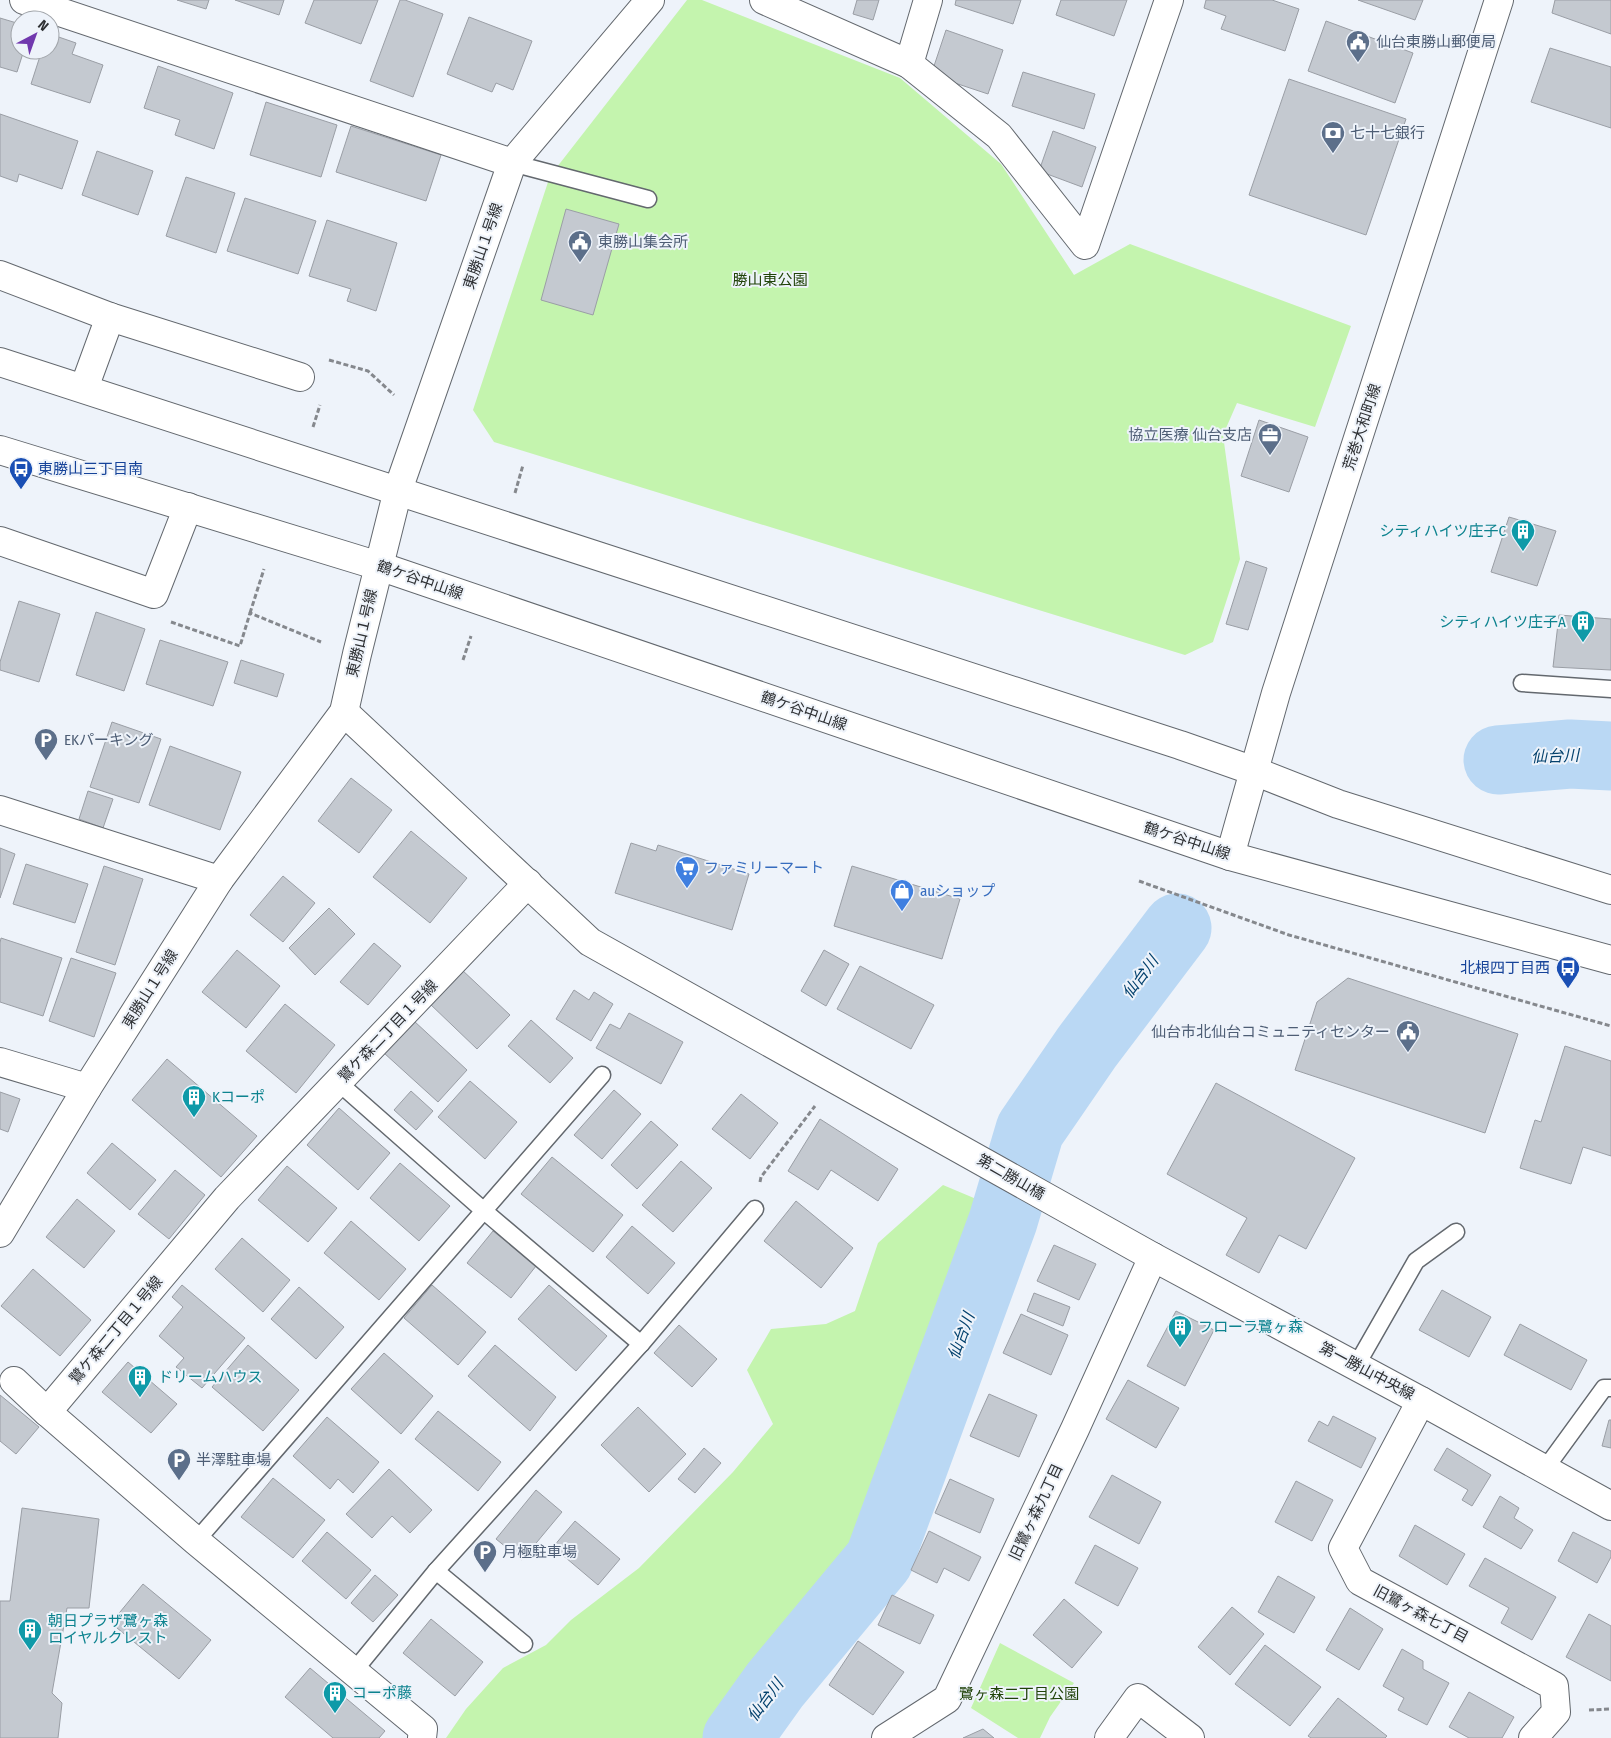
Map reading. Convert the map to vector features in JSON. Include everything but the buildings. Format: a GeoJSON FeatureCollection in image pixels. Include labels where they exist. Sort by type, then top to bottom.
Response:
{"type":"FeatureCollection","features":[{"type":"Feature","properties":{"kind":"street"},"geometry":{"type":"LineString","coordinates":[[24,0],[512,163]]}},
{"type":"Feature","properties":{"kind":"street","name":"東勝山１号線"},"geometry":{"type":"LineString","coordinates":[[0,1233],[87,1088],[218,880],[344,712],[398,490],[512,163],[650,0]]}},
{"type":"Feature","properties":{"kind":"street"},"geometry":{"type":"LineString","coordinates":[[764,0],[909,64],[1000,136],[1085,245],[1169,0]]}},
{"type":"Feature","properties":{"kind":"street"},"geometry":{"type":"LineString","coordinates":[[909,64],[928,0]]}},
{"type":"Feature","properties":{"kind":"street","name":"荒巻大和町線"},"geometry":{"type":"LineString","coordinates":[[1230,856],[1279,684],[1499,0]]}},
{"type":"Feature","properties":{"kind":"street"},"geometry":{"type":"LineString","coordinates":[[0,275],[110,317],[300,377]]}},
{"type":"Feature","properties":{"kind":"street"},"geometry":{"type":"LineString","coordinates":[[84,388],[110,317]]}},
{"type":"Feature","properties":{"kind":"street"},"geometry":{"type":"LineString","coordinates":[[0,362],[1180,745],[1254,771],[1338,804],[1611,890]]}},
{"type":"Feature","properties":{"kind":"street","name":"鶴ケ谷中山線"},"geometry":{"type":"LineString","coordinates":[[0,450],[379,566],[1230,856],[1611,960]]}},
{"type":"Feature","properties":{"kind":"street"},"geometry":{"type":"LineString","coordinates":[[0,541],[154,594],[188,507]]}},
{"type":"Feature","properties":{"kind":"street","name":"第二勝山橋"},"geometry":{"type":"LineString","coordinates":[[344,712],[590,942],[1069,1210]]}},
{"type":"Feature","properties":{"kind":"street"},"geometry":{"type":"LineString","coordinates":[[0,810],[218,880]]}},
{"type":"Feature","properties":{"kind":"street","name":"鷺ケ森二丁目１号線"},"geometry":{"type":"LineString","coordinates":[[47,1412],[227,1198],[339,1083],[528,883]]}},
{"type":"Feature","properties":{"kind":"street"},"geometry":{"type":"LineString","coordinates":[[0,1062],[87,1088]]}},
{"type":"Feature","properties":{"kind":"street","name":"第一勝山中央線"},"geometry":{"type":"LineString","coordinates":[[1069,1210],[1611,1506]]}},
{"type":"Feature","properties":{"kind":"street","name":"旧鷺ヶ森九丁目"},"geometry":{"type":"LineString","coordinates":[[886,1738],[948,1699],[1075,1429],[1153,1257]]}},
{"type":"Feature","properties":{"kind":"street"},"geometry":{"type":"LineString","coordinates":[[14,1382],[196,1540],[423,1729],[422,1738]]}},
{"type":"Feature","properties":{"kind":"street","name":"旧鷺ヶ森七丁目"},"geometry":{"type":"LineString","coordinates":[[1421,1401],[1343,1548],[1360,1581],[1554,1686],[1556,1712],[1533,1738]]}},
{"type":"Feature","properties":{"kind":"street"},"geometry":{"type":"LineString","coordinates":[[1109,1738],[1138,1698],[1190,1738]]}},
{"type":"Feature","properties":{"kind":"lane"},"geometry":{"type":"LineString","coordinates":[[512,163],[648,199]]}},
{"type":"Feature","properties":{"kind":"lane"},"geometry":{"type":"LineString","coordinates":[[1522,683],[1611,689]]}},
{"type":"Feature","properties":{"kind":"lane"},"geometry":{"type":"LineString","coordinates":[[196,1540],[602,1075]]}},
{"type":"Feature","properties":{"kind":"lane"},"geometry":{"type":"LineString","coordinates":[[339,1083],[483,1210],[641,1344]]}},
{"type":"Feature","properties":{"kind":"lane"},"geometry":{"type":"LineString","coordinates":[[354,1671],[436,1571],[641,1344],[755,1209]]}},
{"type":"Feature","properties":{"kind":"lane"},"geometry":{"type":"LineString","coordinates":[[1356,1366],[1416,1261],[1456,1232]]}},
{"type":"Feature","properties":{"kind":"lane"},"geometry":{"type":"LineString","coordinates":[[1545,1469],[1604,1388],[1611,1388]]}},
{"type":"Feature","properties":{"kind":"lane"},"geometry":{"type":"LineString","coordinates":[[436,1571],[524,1644]]}},
{"type":"Feature","properties":{"kind":"path"},"geometry":{"type":"LineString","coordinates":[[515,494],[523,465]]}},
{"type":"Feature","properties":{"kind":"path"},"geometry":{"type":"LineString","coordinates":[[250,613],[264,569]]}},
{"type":"Feature","properties":{"kind":"path"},"geometry":{"type":"LineString","coordinates":[[463,660],[471,636]]}},
{"type":"Feature","properties":{"kind":"path"},"geometry":{"type":"LineString","coordinates":[[1139,881],[1289,935],[1611,1026]]}},
{"type":"Feature","properties":{"kind":"path"},"geometry":{"type":"LineString","coordinates":[[755,1209],[761,1177],[835,1079]]}},
{"type":"Feature","properties":{"kind":"green space","name":"勝山東公園"},"geometry":{"type":"Polygon","coordinates":[[[687,0],[702,0],[900,78],[1001,164],[1074,275],[1130,244],[1351,326],[1315,427],[1237,403],[1223,435],[1240,559],[1213,642],[1185,655],[494,442],[473,410],[550,176],[687,0]]]}},
{"type":"Feature","properties":{"kind":"green space"},"geometry":{"type":"Polygon","coordinates":[[[943,1185],[1000,1209],[920,1422],[869,1529],[824,1603],[724,1738],[446,1738],[466,1709],[503,1668],[546,1645],[571,1620],[639,1568],[733,1472],[773,1424],[747,1370],[771,1329],[826,1324],[855,1311],[878,1243],[943,1185]]]}},
{"type":"Feature","properties":{"kind":"green space","name":"鷺ヶ森二丁目公園"},"geometry":{"type":"Polygon","coordinates":[[[1000,1643],[1074,1683],[1050,1717],[1040,1738],[1018,1738],[971,1708],[1000,1643]]]}},
{"type":"Feature","properties":{"kind":"waterway","name":"仙台川"},"geometry":{"type":"LineString","coordinates":[[1498,760],[1570,754],[1611,756]]}},
{"type":"Feature","properties":{"kind":"waterway","name":"仙台川"},"geometry":{"type":"LineString","coordinates":[[737,1738],[775,1685],[879,1560],[1003,1221],[1030,1130],[1087,1047],[1177,928]]}},
{"type":"Feature","properties":{"kind":"place","name":"仙台東勝山郵便局"},"geometry":{"type":"Point","coordinates":[1358,63]}},
{"type":"Feature","properties":{"kind":"place","name":"七十七銀行"},"geometry":{"type":"Point","coordinates":[1333,154]}},
{"type":"Feature","properties":{"kind":"place","name":"東勝山集会所"},"geometry":{"type":"Point","coordinates":[580,263]}},
{"type":"Feature","properties":{"kind":"place","name":"協立医療 仙台支店"},"geometry":{"type":"Point","coordinates":[1270,456]}},
{"type":"Feature","properties":{"kind":"place","name":"東勝山三丁目南"},"geometry":{"type":"Point","coordinates":[21,490]}},
{"type":"Feature","properties":{"kind":"place","name":"シティハイツ庄子C"},"geometry":{"type":"Point","coordinates":[1523,552]}},
{"type":"Feature","properties":{"kind":"place","name":"シティハイツ庄子A"},"geometry":{"type":"Point","coordinates":[1583,643]}},
{"type":"Feature","properties":{"kind":"place","name":"EKパーキング"},"geometry":{"type":"Point","coordinates":[46,761]}},
{"type":"Feature","properties":{"kind":"place","name":"ファミリーマート"},"geometry":{"type":"Point","coordinates":[687,889]}},
{"type":"Feature","properties":{"kind":"place","name":"auショップ"},"geometry":{"type":"Point","coordinates":[902,912]}},
{"type":"Feature","properties":{"kind":"place","name":"北根四丁目西"},"geometry":{"type":"Point","coordinates":[1568,989]}},
{"type":"Feature","properties":{"kind":"place","name":"仙台市北仙台コミュニティセンター"},"geometry":{"type":"Point","coordinates":[1408,1053]}},
{"type":"Feature","properties":{"kind":"place","name":"Kコーポ"},"geometry":{"type":"Point","coordinates":[194,1118]}},
{"type":"Feature","properties":{"kind":"place","name":"フローラ鷺ヶ森"},"geometry":{"type":"Point","coordinates":[1180,1348]}},
{"type":"Feature","properties":{"kind":"place","name":"ドリームハウス"},"geometry":{"type":"Point","coordinates":[140,1398]}},
{"type":"Feature","properties":{"kind":"place","name":"半澤駐車場"},"geometry":{"type":"Point","coordinates":[179,1481]}},
{"type":"Feature","properties":{"kind":"place","name":"月極駐車場"},"geometry":{"type":"Point","coordinates":[485,1573]}},
{"type":"Feature","properties":{"kind":"place","name":"朝日プラザ鷺ヶ森 ロイヤルクレスト"},"geometry":{"type":"Point","coordinates":[30,1651]}},
{"type":"Feature","properties":{"kind":"place","name":"コーポ藤"},"geometry":{"type":"Point","coordinates":[335,1714]}}]}
